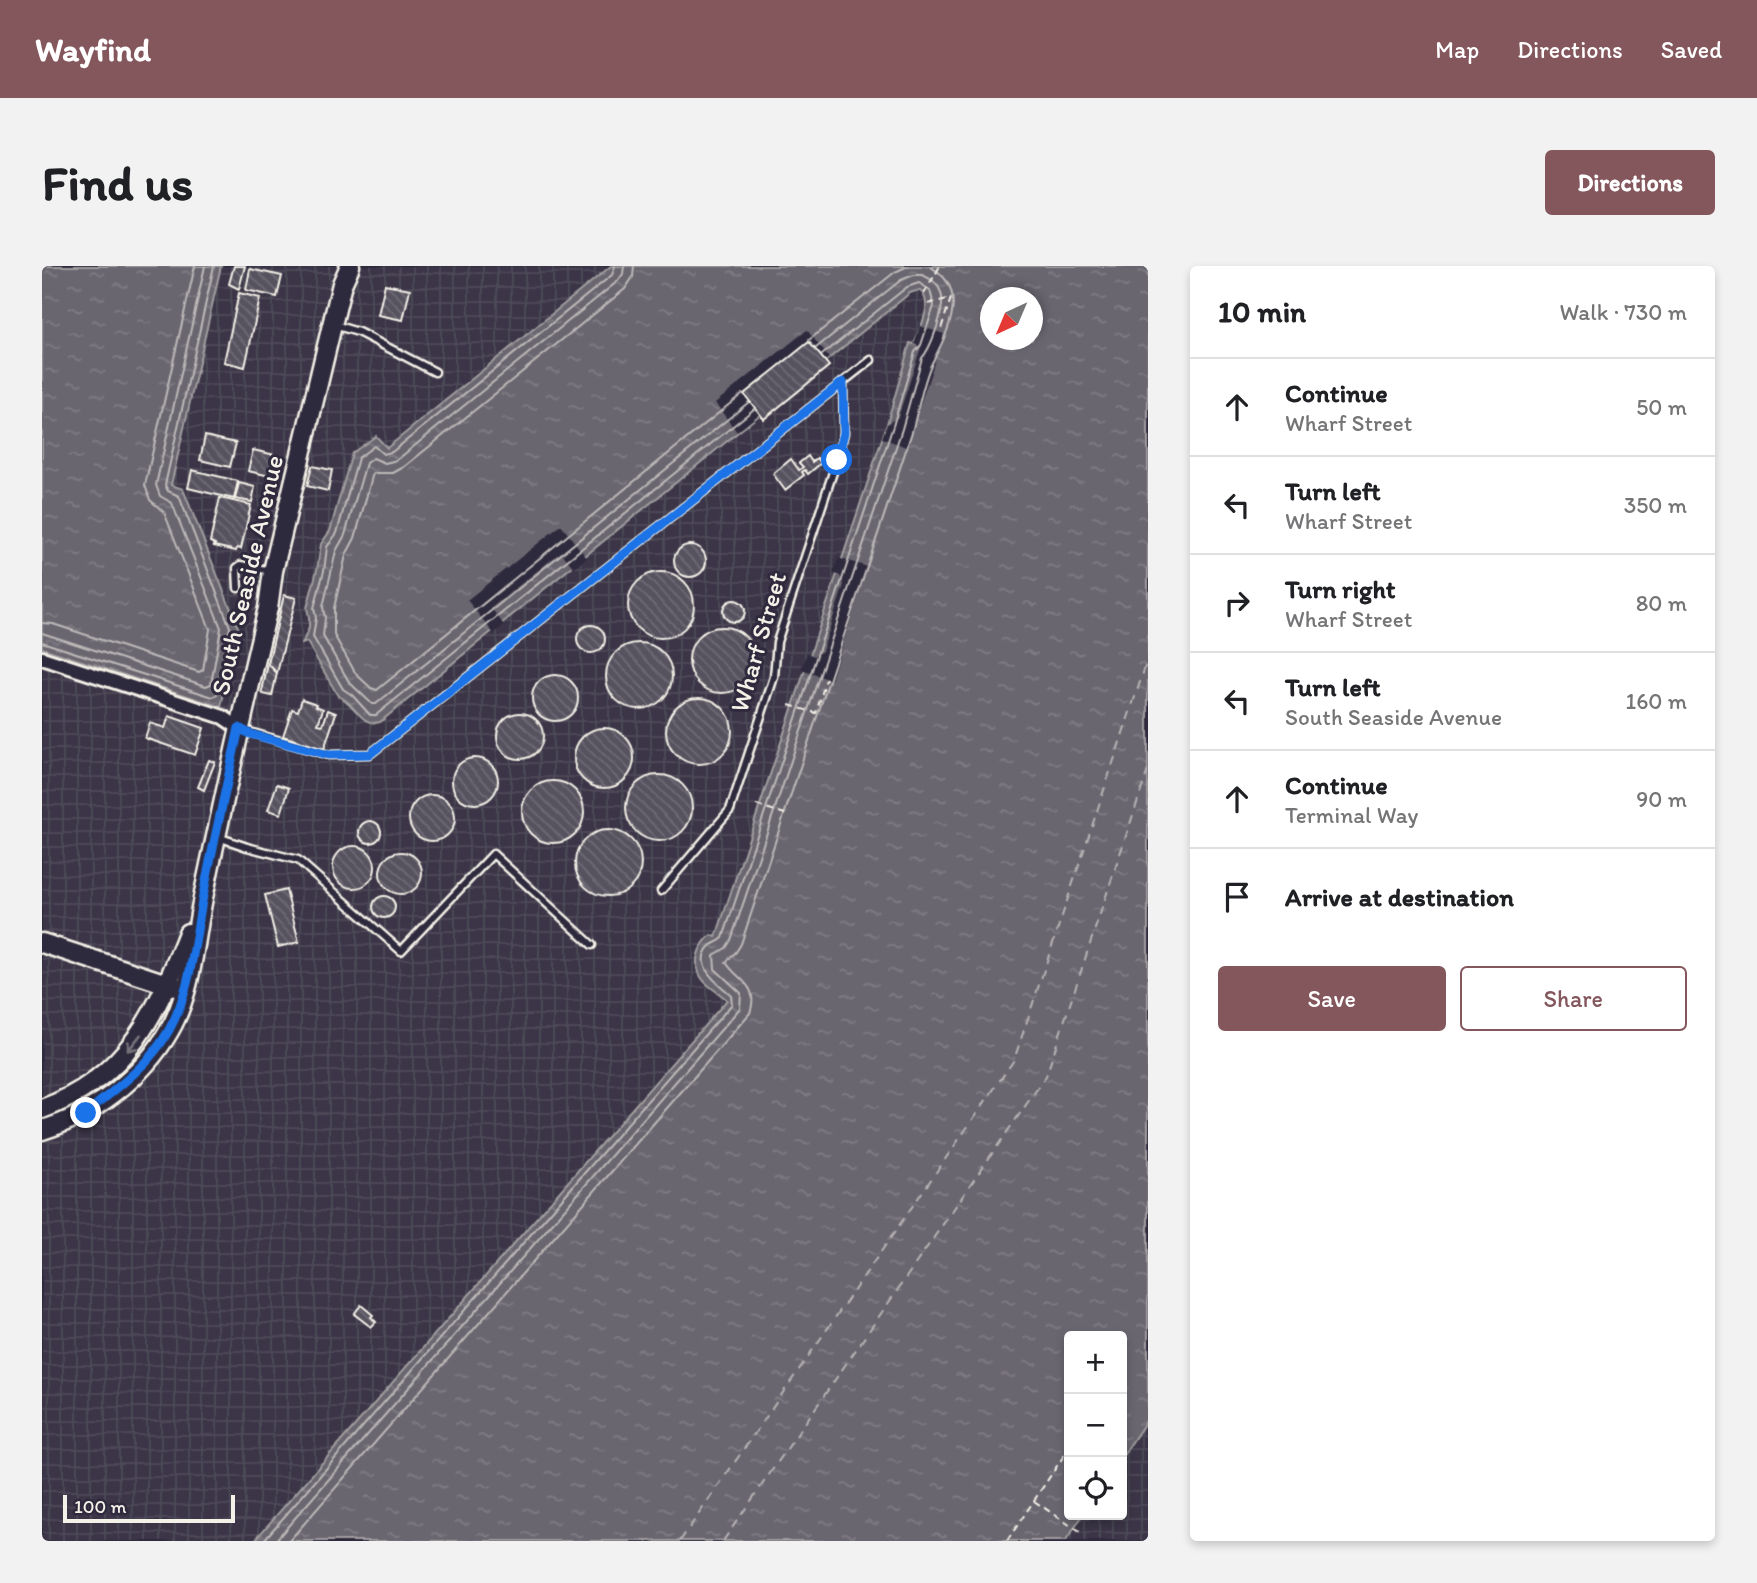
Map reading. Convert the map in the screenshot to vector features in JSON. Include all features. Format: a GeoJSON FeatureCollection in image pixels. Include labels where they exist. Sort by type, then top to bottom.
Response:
{"type":"FeatureCollection","features":[{"type":"Feature","properties":{"kind":"street","name":"South Seaside Avenue"},"geometry":{"type":"LineString","coordinates":[[42,1130],[86,1113],[128,1080],[169,1031],[186,990],[239,728],[268,608],[272,571],[342,284],[350,266]]}},
{"type":"Feature","properties":{"kind":"street"},"geometry":{"type":"LineString","coordinates":[[42,658],[223,717],[239,728]]}},
{"type":"Feature","properties":{"kind":"street","name":"South Seaside Avenue"},"geometry":{"type":"LineString","coordinates":[[42,1109],[79,1092],[118,1062],[142,1033],[168,984],[203,897]]}},
{"type":"Feature","properties":{"kind":"street"},"geometry":{"type":"LineString","coordinates":[[42,943],[186,990]]}},
{"type":"Feature","properties":{"kind":"lane"},"geometry":{"type":"LineString","coordinates":[[332,324],[358,332],[435,372]]}},
{"type":"Feature","properties":{"kind":"lane"},"geometry":{"type":"LineString","coordinates":[[239,728],[250,734],[329,755],[370,754],[871,360]]}},
{"type":"Feature","properties":{"kind":"lane","name":"Wharf Street"},"geometry":{"type":"LineString","coordinates":[[661,891],[730,810],[774,677],[777,642],[840,451],[844,433],[843,382]]}},
{"type":"Feature","properties":{"kind":"lane"},"geometry":{"type":"LineString","coordinates":[[238,588],[237,568],[241,565],[272,571]]}},
{"type":"Feature","properties":{"kind":"lane"},"geometry":{"type":"LineString","coordinates":[[216,836],[298,860],[401,951],[493,854],[592,945]]}},
{"type":"Feature","properties":{"kind":"path"},"geometry":{"type":"LineString","coordinates":[[925,294],[940,266]]}},
{"type":"Feature","properties":{"kind":"path"},"geometry":{"type":"LineString","coordinates":[[928,304],[951,298],[940,332]]}},
{"type":"Feature","properties":{"kind":"path"},"geometry":{"type":"LineString","coordinates":[[789,705],[816,713],[827,679]]}},
{"type":"Feature","properties":{"kind":"path"},"geometry":{"type":"LineString","coordinates":[[755,805],[785,814]]}},
{"type":"Feature","properties":{"kind":"path"},"geometry":{"type":"LineString","coordinates":[[1007,1541],[1064,1456]]}},
{"type":"Feature","properties":{"kind":"path"},"geometry":{"type":"LineString","coordinates":[[1034,1501],[1083,1534]]}},
{"type":"Feature","properties":{"kind":"shaded area"},"geometry":{"type":"Polygon","coordinates":[[[42,266],[1148,266],[1148,1541],[42,1541],[42,266]]]}},
{"type":"Feature","properties":{"kind":"water"},"geometry":{"type":"Polygon","coordinates":[[[42,266],[221,266],[171,485],[183,489],[238,627],[221,707],[42,648],[42,266]]]}},
{"type":"Feature","properties":{"kind":"water"},"geometry":{"type":"Polygon","coordinates":[[[611,266],[1148,266],[1148,1418],[1127,1450],[1127,1331],[1064,1331],[1064,1520],[1080,1520],[1066,1541],[254,1541],[727,1000],[701,977],[697,965],[698,954],[711,935],[716,937],[887,424],[910,343],[914,344],[922,323],[926,301],[919,290],[910,293],[380,722],[373,723],[363,718],[338,696],[307,642],[302,644],[309,628],[307,608],[321,544],[330,531],[352,453],[376,436],[387,448],[611,266]]]}},
{"type":"Feature","properties":{"kind":"pier"},"geometry":{"type":"Polygon","coordinates":[[[920,326],[944,334],[906,447],[882,438],[887,424],[898,417],[921,347],[914,344],[920,326]]]}},
{"type":"Feature","properties":{"kind":"pier"},"geometry":{"type":"Polygon","coordinates":[[[807,330],[829,358],[737,432],[715,403],[807,330]]]}},
{"type":"Feature","properties":{"kind":"pier"},"geometry":{"type":"Polygon","coordinates":[[[561,525],[587,558],[574,568],[561,552],[491,608],[504,625],[494,634],[467,600],[561,525]]]}},
{"type":"Feature","properties":{"kind":"pier"},"geometry":{"type":"Polygon","coordinates":[[[838,558],[868,567],[831,680],[801,670],[807,653],[814,656],[822,651],[844,585],[840,576],[833,573],[838,558]]]}},
{"type":"Feature","properties":{"kind":"building"},"geometry":{"type":"Polygon","coordinates":[[[234,266],[245,266],[239,289],[229,284],[234,266]]]}},
{"type":"Feature","properties":{"kind":"building"},"geometry":{"type":"Polygon","coordinates":[[[250,269],[282,276],[277,297],[246,290],[250,269]]]}},
{"type":"Feature","properties":{"kind":"building"},"geometry":{"type":"Polygon","coordinates":[[[385,284],[410,289],[403,320],[378,315],[385,284]]]}},
{"type":"Feature","properties":{"kind":"building"},"geometry":{"type":"Polygon","coordinates":[[[239,293],[260,298],[245,367],[224,362],[239,293]]]}},
{"type":"Feature","properties":{"kind":"building"},"geometry":{"type":"Polygon","coordinates":[[[809,342],[829,366],[764,419],[744,394],[809,342]]]}},
{"type":"Feature","properties":{"kind":"building"},"geometry":{"type":"Polygon","coordinates":[[[205,436],[236,443],[230,467],[200,460],[205,436]]]}},
{"type":"Feature","properties":{"kind":"building"},"geometry":{"type":"Polygon","coordinates":[[[253,450],[284,457],[279,478],[248,471],[253,450]]]}},
{"type":"Feature","properties":{"kind":"building"},"geometry":{"type":"Polygon","coordinates":[[[808,456],[812,462],[817,458],[821,463],[808,474],[805,470],[802,472],[804,475],[785,490],[773,474],[791,459],[799,470],[803,467],[799,463],[808,456]]]}},
{"type":"Feature","properties":{"kind":"building"},"geometry":{"type":"Polygon","coordinates":[[[312,466],[332,470],[328,491],[307,486],[312,466]]]}},
{"type":"Feature","properties":{"kind":"building"},"geometry":{"type":"Polygon","coordinates":[[[192,470],[238,481],[234,499],[188,488],[192,470]]]}},
{"type":"Feature","properties":{"kind":"building"},"geometry":{"type":"Polygon","coordinates":[[[239,483],[255,487],[252,502],[235,499],[239,483]]]}},
{"type":"Feature","properties":{"kind":"building"},"geometry":{"type":"Polygon","coordinates":[[[220,498],[251,505],[241,549],[237,548],[236,551],[214,546],[215,544],[210,542],[220,498]]]}},
{"type":"Feature","properties":{"kind":"building"},"geometry":{"type":"Polygon","coordinates":[[[690,545],[701,550],[706,561],[701,572],[690,577],[679,572],[674,561],[679,550],[690,545]]]}},
{"type":"Feature","properties":{"kind":"building"},"geometry":{"type":"Polygon","coordinates":[[[655,572],[667,572],[679,577],[689,587],[694,605],[692,618],[679,633],[667,638],[655,638],[643,633],[633,623],[628,611],[628,599],[633,587],[643,577],[655,572]]]}},
{"type":"Feature","properties":{"kind":"building"},"geometry":{"type":"Polygon","coordinates":[[[284,595],[296,598],[277,673],[268,664],[284,595]]]}},
{"type":"Feature","properties":{"kind":"building"},"geometry":{"type":"Polygon","coordinates":[[[734,600],[742,603],[745,611],[742,619],[734,622],[726,619],[723,611],[726,603],[734,600]]]}},
{"type":"Feature","properties":{"kind":"building"},"geometry":{"type":"Polygon","coordinates":[[[591,625],[601,629],[605,639],[601,649],[591,653],[581,649],[577,639],[581,629],[591,625]]]}},
{"type":"Feature","properties":{"kind":"building"},"geometry":{"type":"Polygon","coordinates":[[[716,627],[728,627],[740,632],[750,642],[755,660],[753,673],[740,688],[728,693],[716,693],[704,688],[694,678],[689,666],[689,654],[694,642],[704,632],[716,627]]]}},
{"type":"Feature","properties":{"kind":"building"},"geometry":{"type":"Polygon","coordinates":[[[633,643],[645,643],[657,648],[667,658],[672,676],[670,689],[657,704],[645,709],[633,709],[621,704],[611,694],[606,682],[606,670],[611,658],[621,648],[633,643]]]}},
{"type":"Feature","properties":{"kind":"building"},"geometry":{"type":"Polygon","coordinates":[[[268,664],[277,673],[272,696],[263,694],[262,691],[268,664]]]}},
{"type":"Feature","properties":{"kind":"building"},"geometry":{"type":"Polygon","coordinates":[[[555,675],[571,682],[578,698],[571,714],[555,721],[539,714],[532,698],[539,682],[555,675]]]}},
{"type":"Feature","properties":{"kind":"building"},"geometry":{"type":"Polygon","coordinates":[[[699,698],[712,700],[727,713],[732,731],[730,744],[717,759],[699,764],[686,762],[671,749],[666,731],[668,718],[681,703],[699,698]]]}},
{"type":"Feature","properties":{"kind":"building"},"geometry":{"type":"Polygon","coordinates":[[[302,699],[323,709],[318,724],[323,725],[328,710],[336,713],[324,749],[283,736],[292,709],[298,711],[302,699]]]}},
{"type":"Feature","properties":{"kind":"building"},"geometry":{"type":"Polygon","coordinates":[[[520,713],[536,720],[543,736],[536,752],[520,759],[504,752],[497,736],[504,720],[520,713]]]}},
{"type":"Feature","properties":{"kind":"building"},"geometry":{"type":"Polygon","coordinates":[[[169,716],[204,728],[195,755],[145,738],[150,723],[165,728],[169,716]]]}},
{"type":"Feature","properties":{"kind":"building"},"geometry":{"type":"Polygon","coordinates":[[[604,728],[621,733],[629,741],[634,758],[629,775],[621,783],[604,788],[587,783],[579,775],[574,758],[579,741],[587,733],[604,728]]]}},
{"type":"Feature","properties":{"kind":"building"},"geometry":{"type":"Polygon","coordinates":[[[475,758],[491,765],[498,781],[491,797],[475,804],[459,797],[452,781],[459,765],[475,758]]]}},
{"type":"Feature","properties":{"kind":"building"},"geometry":{"type":"Polygon","coordinates":[[[209,760],[215,762],[204,790],[198,787],[209,760]]]}},
{"type":"Feature","properties":{"kind":"building"},"geometry":{"type":"Polygon","coordinates":[[[659,775],[672,777],[687,790],[692,808],[690,821],[677,836],[659,841],[646,839],[631,826],[626,808],[628,795],[641,780],[659,775]]]}},
{"type":"Feature","properties":{"kind":"building"},"geometry":{"type":"Polygon","coordinates":[[[553,781],[565,783],[575,790],[582,800],[582,824],[575,834],[565,841],[553,843],[541,841],[531,834],[524,824],[522,812],[524,800],[531,790],[541,783],[553,781]]]}},
{"type":"Feature","properties":{"kind":"building"},"geometry":{"type":"Polygon","coordinates":[[[277,784],[289,788],[281,814],[268,810],[277,784]]]}},
{"type":"Feature","properties":{"kind":"building"},"geometry":{"type":"Polygon","coordinates":[[[432,795],[448,802],[455,818],[448,834],[432,841],[416,834],[409,818],[416,802],[432,795]]]}},
{"type":"Feature","properties":{"kind":"building"},"geometry":{"type":"Polygon","coordinates":[[[366,821],[374,821],[381,828],[381,836],[374,843],[366,843],[359,836],[359,828],[366,821]]]}},
{"type":"Feature","properties":{"kind":"building"},"geometry":{"type":"Polygon","coordinates":[[[608,830],[621,832],[636,845],[641,863],[639,876],[626,891],[608,896],[595,894],[580,881],[575,863],[577,850],[590,835],[608,830]]]}},
{"type":"Feature","properties":{"kind":"building"},"geometry":{"type":"Polygon","coordinates":[[[354,846],[369,852],[375,867],[369,882],[354,888],[339,882],[333,867],[339,852],[354,846]]]}},
{"type":"Feature","properties":{"kind":"building"},"geometry":{"type":"Polygon","coordinates":[[[401,852],[416,858],[422,873],[416,888],[401,894],[386,888],[380,873],[386,858],[401,852]]]}},
{"type":"Feature","properties":{"kind":"building"},"geometry":{"type":"Polygon","coordinates":[[[286,890],[299,942],[278,947],[265,895],[286,890]]]}},
{"type":"Feature","properties":{"kind":"building"},"geometry":{"type":"Polygon","coordinates":[[[380,896],[388,896],[395,903],[395,911],[388,918],[380,918],[373,911],[373,903],[380,896]]]}},
{"type":"Feature","properties":{"kind":"building"},"geometry":{"type":"Polygon","coordinates":[[[361,1305],[373,1315],[371,1317],[376,1322],[371,1327],[354,1314],[361,1305]]]}},
{"type":"Feature","properties":{"kind":"ferry route"},"geometry":{"type":"LineString","coordinates":[[680,1541],[1014,1060],[1148,658]]}},
{"type":"Feature","properties":{"kind":"ferry route"},"geometry":{"type":"LineString","coordinates":[[723,1541],[1046,1076],[1148,770]]}},
{"type":"Feature","properties":{"kind":"route"},"geometry":{"type":"LineString","coordinates":[[86,1113],[143,1065],[169,1031],[177,1014],[186,990],[239,728],[250,734],[329,755],[370,754],[843,382],[844,433],[837,460]]}}]}
